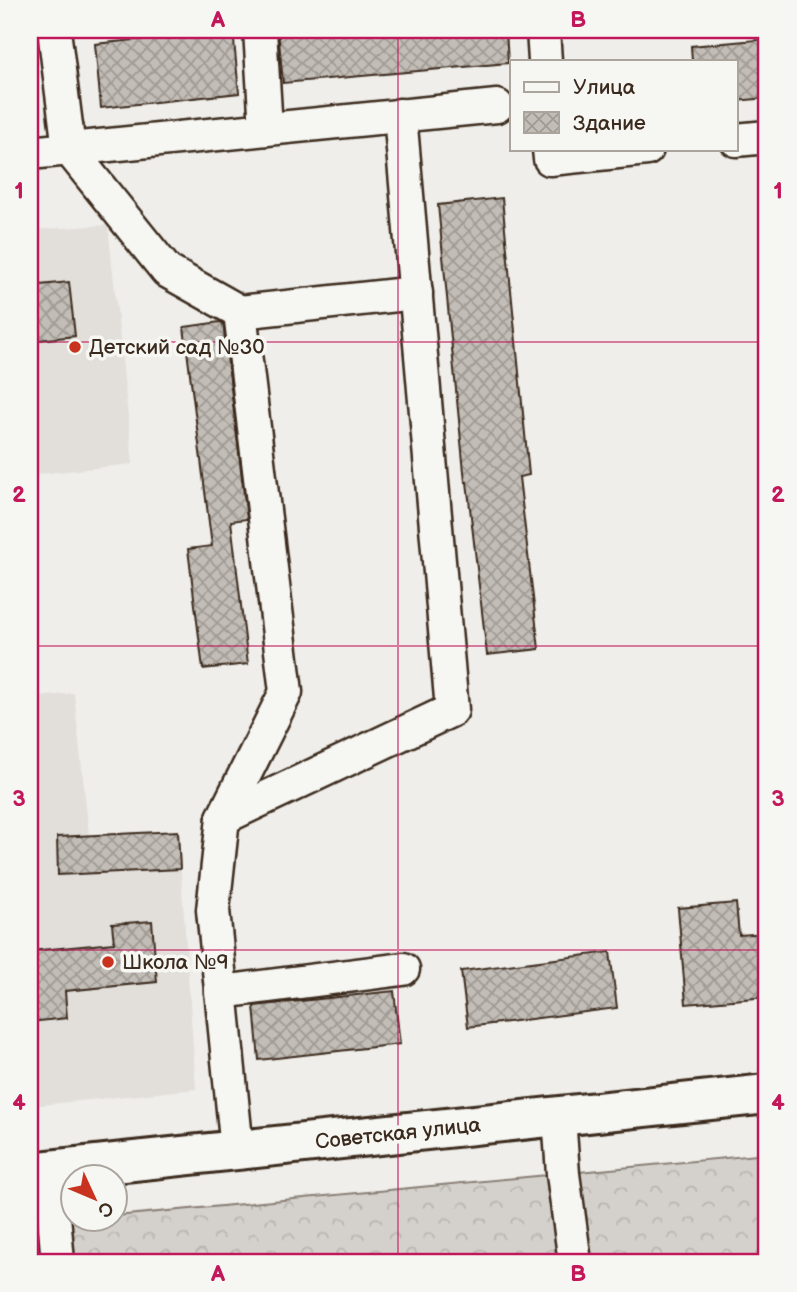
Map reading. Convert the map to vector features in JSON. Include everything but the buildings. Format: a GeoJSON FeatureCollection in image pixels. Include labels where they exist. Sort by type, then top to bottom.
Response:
{"type":"FeatureCollection","features":[{"type":"Feature","properties":{"kind":"main road","name":"Советская улица"},"geometry":{"type":"LineString","coordinates":[[40,1171],[767,1094]]}},
{"type":"Feature","properties":{"kind":"street"},"geometry":{"type":"LineString","coordinates":[[54,30],[69,149],[167,271],[240,312],[416,293]]}},
{"type":"Feature","properties":{"kind":"street"},"geometry":{"type":"LineString","coordinates":[[260,30],[266,129]]}},
{"type":"Feature","properties":{"kind":"street"},"geometry":{"type":"LineString","coordinates":[[543,30],[545,60]]}},
{"type":"Feature","properties":{"kind":"street"},"geometry":{"type":"LineString","coordinates":[[30,153],[497,106]]}},
{"type":"Feature","properties":{"kind":"street"},"geometry":{"type":"LineString","coordinates":[[223,818],[452,710],[400,115]]}},
{"type":"Feature","properties":{"kind":"street"},"geometry":{"type":"LineString","coordinates":[[738,140],[767,137]]}},
{"type":"Feature","properties":{"kind":"street"},"geometry":{"type":"LineString","coordinates":[[549,150],[550,159],[637,150]]}},
{"type":"Feature","properties":{"kind":"street"},"geometry":{"type":"LineString","coordinates":[[237,1150],[214,910],[223,818],[286,692],[240,312]]}},
{"type":"Feature","properties":{"kind":"street"},"geometry":{"type":"LineString","coordinates":[[221,992],[403,969]]}},
{"type":"Feature","properties":{"kind":"street"},"geometry":{"type":"LineString","coordinates":[[559,1116],[563,1174],[575,1262]]}},
{"type":"Feature","properties":{"kind":"street"},"geometry":{"type":"LineString","coordinates":[[40,1171],[58,1262]]}},
{"type":"Feature","properties":{"kind":"shaded area","name":"Детский сад №30"},"geometry":{"type":"Polygon","coordinates":[[[108,225],[133,464],[30,475],[30,230],[108,225]]]}},
{"type":"Feature","properties":{"kind":"shaded area","name":"Школа №9"},"geometry":{"type":"Polygon","coordinates":[[[74,693],[89,835],[178,831],[196,1089],[30,1106],[30,698],[74,693]]]}},
{"type":"Feature","properties":{"kind":"green space"},"geometry":{"type":"Polygon","coordinates":[[[767,1154],[767,1262],[58,1262],[54,1222],[60,1222],[60,1232],[130,1232],[130,1215],[767,1154]]]}},
{"type":"Feature","properties":{"kind":"place","name":"Детский сад №30"},"geometry":{"type":"Point","coordinates":[75,347]}},
{"type":"Feature","properties":{"kind":"place","name":"Школа №9"},"geometry":{"type":"Point","coordinates":[108,962]}}]}
